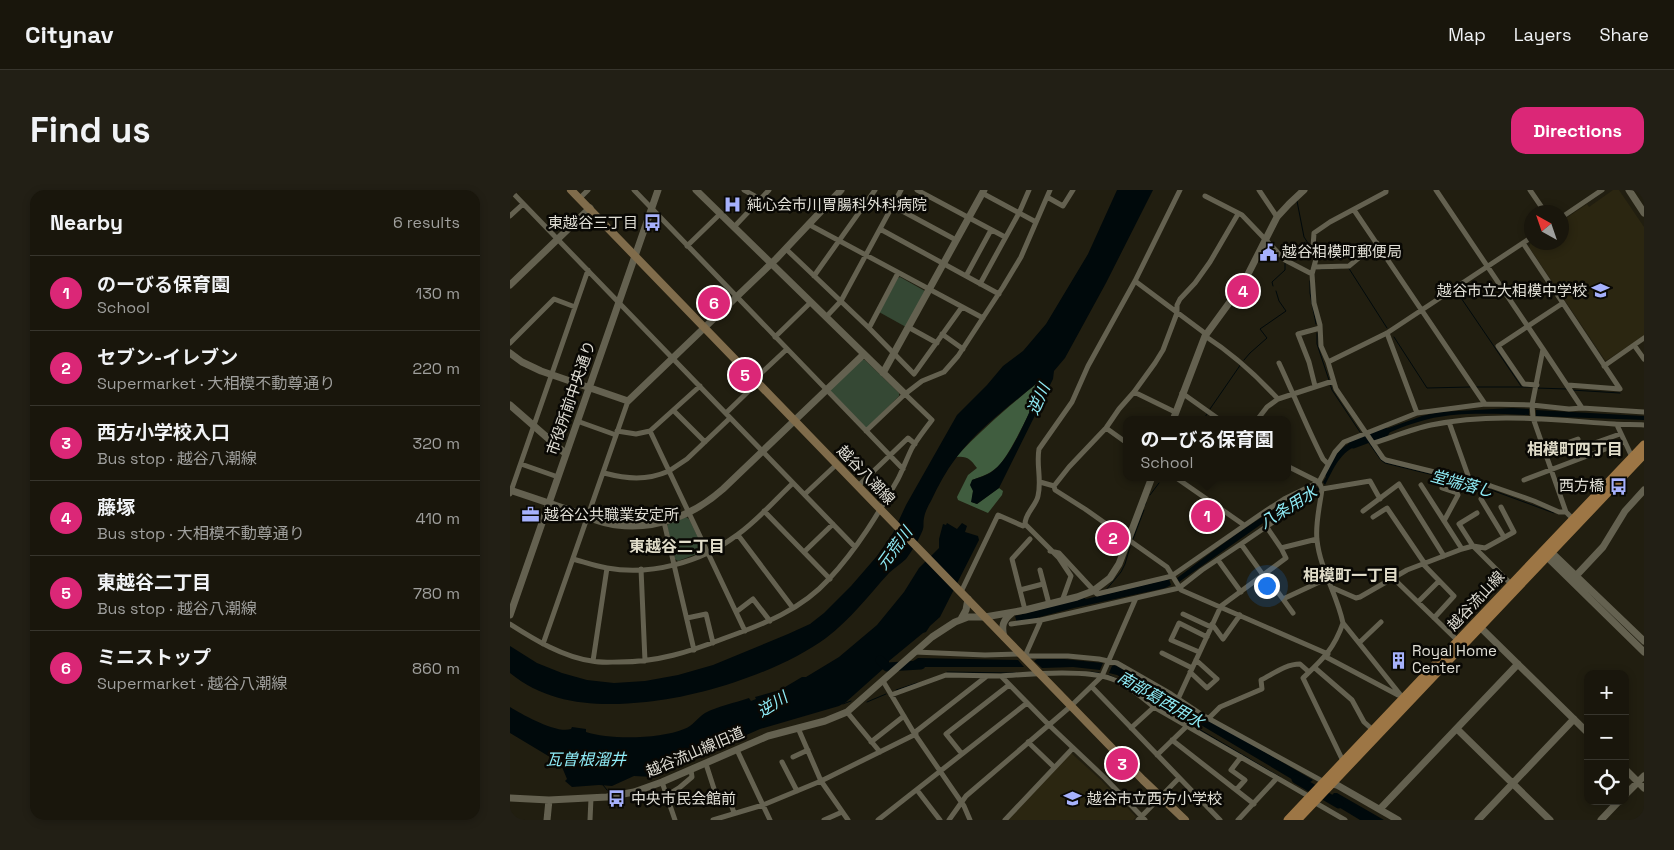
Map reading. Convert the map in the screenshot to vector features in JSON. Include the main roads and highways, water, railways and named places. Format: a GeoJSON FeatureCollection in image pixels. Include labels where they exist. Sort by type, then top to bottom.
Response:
{"type":"FeatureCollection","features":[{"type":"Feature","properties":{"kind":"main road","name":"越谷八潮線"},"geometry":{"type":"LineString","coordinates":[[571,190],[960,590],[1039,674],[1184,820]]}},
{"type":"Feature","properties":{"kind":"main road","name":"越谷流山線"},"geometry":{"type":"LineString","coordinates":[[1327,783],[1343,761],[1403,698],[1479,626],[1573,519],[1644,445]]}},
{"type":"Feature","properties":{"kind":"main road","name":"越谷流山線"},"geometry":{"type":"LineString","coordinates":[[1288,820],[1312,799],[1460,643],[1511,584],[1546,552],[1644,454]]}},
{"type":"Feature","properties":{"kind":"main road","name":"越谷流山線"},"geometry":{"type":"LineString","coordinates":[[1297,820],[1312,799]]}},
{"type":"Feature","properties":{"kind":"water"},"geometry":{"type":"Polygon","coordinates":[[[1117,190],[1153,190],[1106,283],[1065,358],[1054,371],[1053,379],[999,488],[977,504],[971,502],[973,491],[970,485],[972,480],[990,473],[1005,458],[1026,420],[1041,383],[1036,384],[1004,410],[965,447],[949,468],[936,490],[925,514],[922,532],[908,556],[826,638],[787,661],[740,681],[691,695],[628,704],[592,703],[558,698],[525,684],[510,673],[510,646],[537,663],[587,680],[614,683],[645,681],[678,675],[713,665],[788,634],[810,624],[824,613],[877,556],[893,533],[906,505],[957,415],[1003,366],[1023,351],[1046,324],[1088,254],[1117,190]]]}},
{"type":"Feature","properties":{"kind":"water"},"geometry":{"type":"Polygon","coordinates":[[[1512,408],[1529,409],[1529,415],[1473,414],[1445,416],[1412,424],[1375,439],[1372,434],[1422,416],[1439,412],[1512,408]]]}},
{"type":"Feature","properties":{"kind":"water"},"geometry":{"type":"Polygon","coordinates":[[[1536,410],[1644,416],[1644,420],[1536,416],[1536,410]]]}},
{"type":"Feature","properties":{"kind":"water"},"geometry":{"type":"Polygon","coordinates":[[[1362,437],[1365,442],[1350,449],[1340,459],[1325,485],[1323,482],[1326,477],[1325,473],[1336,455],[1343,447],[1362,437]]]}},
{"type":"Feature","properties":{"kind":"water"},"geometry":{"type":"Polygon","coordinates":[[[1318,487],[1319,490],[1276,514],[1179,582],[1177,578],[1245,528],[1281,505],[1318,487]]]}},
{"type":"Feature","properties":{"kind":"water","name":"瓦曽根溜井"},"geometry":{"type":"Polygon","coordinates":[[[947,523],[957,529],[962,523],[967,526],[965,532],[978,536],[979,540],[940,617],[926,632],[889,661],[889,666],[839,706],[760,729],[715,749],[704,751],[694,758],[653,777],[634,776],[612,786],[572,787],[565,781],[567,779],[562,767],[555,760],[510,733],[510,707],[540,723],[557,729],[565,730],[572,727],[586,729],[586,732],[596,735],[621,737],[662,735],[687,728],[705,713],[715,708],[749,698],[751,701],[756,699],[755,697],[780,690],[839,657],[877,625],[904,592],[919,568],[939,548],[943,524],[946,525],[947,523]]]}},
{"type":"Feature","properties":{"kind":"water"},"geometry":{"type":"Polygon","coordinates":[[[1169,579],[1171,585],[1165,588],[1017,623],[1015,616],[1084,598],[1169,579]]]}},
{"type":"Feature","properties":{"kind":"water"},"geometry":{"type":"Polygon","coordinates":[[[918,658],[1018,660],[1024,667],[913,667],[910,665],[910,663],[918,658]]]}},
{"type":"Feature","properties":{"kind":"water"},"geometry":{"type":"Polygon","coordinates":[[[1037,659],[1064,659],[1103,663],[1100,670],[1073,667],[1042,668],[1034,661],[1037,659]]]}},
{"type":"Feature","properties":{"kind":"water"},"geometry":{"type":"Polygon","coordinates":[[[1115,665],[1313,780],[1305,786],[1300,784],[1117,675],[1109,673],[1112,666],[1115,665]]]}},
{"type":"Feature","properties":{"kind":"water"},"geometry":{"type":"Polygon","coordinates":[[[1334,793],[1384,820],[1360,820],[1327,800],[1334,793]]]}},
{"type":"Feature","properties":{"kind":"waterway","name":"堂端落し"},"geometry":{"type":"LineString","coordinates":[[1297,201],[1304,237],[1310,246]]}},
{"type":"Feature","properties":{"kind":"waterway"},"geometry":{"type":"LineString","coordinates":[[1287,257],[1305,242]]}},
{"type":"Feature","properties":{"kind":"waterway"},"geometry":{"type":"LineString","coordinates":[[1273,286],[1272,282],[1285,270],[1285,263]]}},
{"type":"Feature","properties":{"kind":"waterway"},"geometry":{"type":"LineString","coordinates":[[1348,267],[1387,328]]}},
{"type":"Feature","properties":{"kind":"waterway"},"geometry":{"type":"LineString","coordinates":[[1321,269],[1342,268]]}},
{"type":"Feature","properties":{"kind":"waterway","name":"堂端落し"},"geometry":{"type":"LineString","coordinates":[[1310,281],[1310,293],[1316,324]]}},
{"type":"Feature","properties":{"kind":"waterway"},"geometry":{"type":"LineString","coordinates":[[1244,360],[1267,338],[1260,329],[1286,311],[1279,301],[1276,291]]}},
{"type":"Feature","properties":{"kind":"waterway"},"geometry":{"type":"LineString","coordinates":[[1457,292],[1521,386]]}},
{"type":"Feature","properties":{"kind":"waterway","name":"堂端落し"},"geometry":{"type":"LineString","coordinates":[[1317,333],[1317,344],[1329,380]]}},
{"type":"Feature","properties":{"kind":"waterway"},"geometry":{"type":"LineString","coordinates":[[1394,337],[1427,388],[1470,387]]}},
{"type":"Feature","properties":{"kind":"waterway"},"geometry":{"type":"LineString","coordinates":[[1210,409],[1241,364]]}},
{"type":"Feature","properties":{"kind":"waterway","name":"堂端落し"},"geometry":{"type":"LineString","coordinates":[[1330,384],[1360,432]]}},
{"type":"Feature","properties":{"kind":"waterway"},"geometry":{"type":"LineString","coordinates":[[1476,387],[1532,387]]}},
{"type":"Feature","properties":{"kind":"waterway"},"geometry":{"type":"LineString","coordinates":[[1536,388],[1567,389]]}},
{"type":"Feature","properties":{"kind":"waterway"},"geometry":{"type":"LineString","coordinates":[[1571,390],[1620,393]]}},
{"type":"Feature","properties":{"kind":"waterway","name":"八条用水"},"geometry":{"type":"LineString","coordinates":[[1353,444],[1385,432]]}},
{"type":"Feature","properties":{"kind":"waterway","name":"堂端落し"},"geometry":{"type":"LineString","coordinates":[[1369,443],[1385,463],[1486,488],[1554,513]]}},
{"type":"Feature","properties":{"kind":"waterway"},"geometry":{"type":"LineString","coordinates":[[1150,495],[1159,483]]}},
{"type":"Feature","properties":{"kind":"waterway"},"geometry":{"type":"LineString","coordinates":[[1133,539],[1144,510]]}},
{"type":"Feature","properties":{"kind":"waterway"},"geometry":{"type":"LineString","coordinates":[[1106,590],[1121,572],[1130,547]]}},
{"type":"Feature","properties":{"kind":"waterway","name":"南部葛西用水"},"geometry":{"type":"LineString","coordinates":[[880,660],[887,667],[921,665]]}},
{"type":"Feature","properties":{"kind":"waterway"},"geometry":{"type":"LineString","coordinates":[[947,672],[1015,673]]}},
{"type":"Feature","properties":{"kind":"waterway"},"geometry":{"type":"LineString","coordinates":[[1091,672],[1099,673]]}},
{"type":"Feature","properties":{"kind":"waterway"},"geometry":{"type":"LineString","coordinates":[[1109,675],[1127,684]]}},
{"type":"Feature","properties":{"kind":"waterway"},"geometry":{"type":"LineString","coordinates":[[896,690],[917,683]]}},
{"type":"Feature","properties":{"kind":"waterway"},"geometry":{"type":"LineString","coordinates":[[867,702],[886,694]]}},
{"type":"Feature","properties":{"kind":"waterway"},"geometry":{"type":"LineString","coordinates":[[1148,699],[1280,777]]}},
{"type":"Feature","properties":{"kind":"waterway"},"geometry":{"type":"LineString","coordinates":[[843,704],[851,701]]}},
{"type":"Feature","properties":{"kind":"waterway","name":"南部葛西用水"},"geometry":{"type":"LineString","coordinates":[[1296,779],[1339,804]]}},
{"type":"Feature","properties":{"kind":"waterway"},"geometry":{"type":"LineString","coordinates":[[603,785],[607,790]]}},
{"type":"Feature","properties":{"kind":"place","name":"純心会市川胃腸科外科病院"},"geometry":{"type":"Point","coordinates":[733,205]}},
{"type":"Feature","properties":{"kind":"place","name":"東越谷三丁目"},"geometry":{"type":"Point","coordinates":[652,223]}},
{"type":"Feature","properties":{"kind":"place","name":"越谷相模町郵便局"},"geometry":{"type":"Point","coordinates":[1268,252]}},
{"type":"Feature","properties":{"kind":"place","name":"藤塚"},"geometry":{"type":"Point","coordinates":[1243,291]}},
{"type":"Feature","properties":{"kind":"place","name":"越谷市立大相模中学校"},"geometry":{"type":"Point","coordinates":[1601,291]}},
{"type":"Feature","properties":{"kind":"place","name":"ミニストップ"},"geometry":{"type":"Point","coordinates":[714,303]}},
{"type":"Feature","properties":{"kind":"place","name":"東越谷二丁目"},"geometry":{"type":"Point","coordinates":[745,375]}},
{"type":"Feature","properties":{"kind":"place","name":"西方橋"},"geometry":{"type":"Point","coordinates":[1618,486]}},
{"type":"Feature","properties":{"kind":"place","name":"越谷公共職業安定所"},"geometry":{"type":"Point","coordinates":[530,515]}},
{"type":"Feature","properties":{"kind":"place","name":"のーびる保育園"},"geometry":{"type":"Point","coordinates":[1207,516]}},
{"type":"Feature","properties":{"kind":"place","name":"セブン-イレブン"},"geometry":{"type":"Point","coordinates":[1113,538]}},
{"type":"Feature","properties":{"kind":"place","name":"Royal Home Center"},"geometry":{"type":"Point","coordinates":[1398,660]}},
{"type":"Feature","properties":{"kind":"place","name":"西方小学校入口"},"geometry":{"type":"Point","coordinates":[1122,764]}},
{"type":"Feature","properties":{"kind":"place","name":"中央市民会館前"},"geometry":{"type":"Point","coordinates":[617,799]}},
{"type":"Feature","properties":{"kind":"place","name":"越谷市立西方小学校"},"geometry":{"type":"Point","coordinates":[1073,799]}},
{"type":"Feature","properties":{"kind":"district","name":"相模町四丁目"},"geometry":{"type":"Point","coordinates":[1575,449]}},
{"type":"Feature","properties":{"kind":"district","name":"東越谷二丁目"},"geometry":{"type":"Point","coordinates":[677,546]}},
{"type":"Feature","properties":{"kind":"district","name":"相模町一丁目"},"geometry":{"type":"Point","coordinates":[1351,575]}},
{"type":"Feature","properties":{"kind":"water label","name":"逆川"},"geometry":{"type":"Point","coordinates":[1038,399]}},
{"type":"Feature","properties":{"kind":"water label","name":"元荒川"},"geometry":{"type":"Point","coordinates":[894,548]}},
{"type":"Feature","properties":{"kind":"water label","name":"逆川"},"geometry":{"type":"Point","coordinates":[772,704]}}]}
